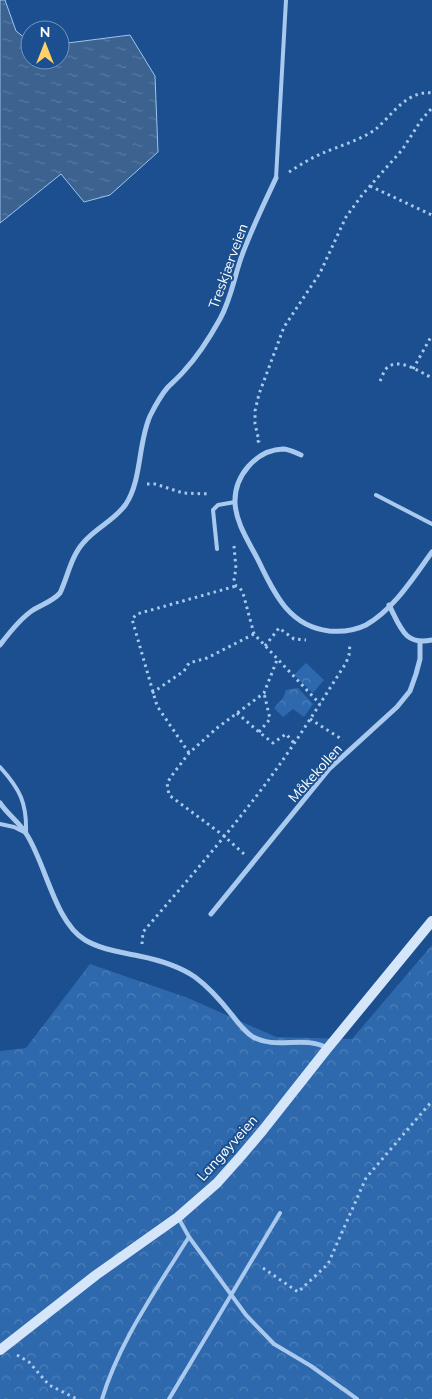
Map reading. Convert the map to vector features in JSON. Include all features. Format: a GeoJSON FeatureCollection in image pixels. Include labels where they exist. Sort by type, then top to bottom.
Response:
{"type":"FeatureCollection","features":[{"type":"Feature","properties":{"kind":"main road","name":"Langøyveien"},"geometry":{"type":"LineString","coordinates":[[2,1349],[96,1274],[178,1217],[216,1183],[242,1156],[327,1048],[432,921]]}},
{"type":"Feature","properties":{"kind":"street","name":"Treskjærveien"},"geometry":{"type":"LineString","coordinates":[[0,645],[32,611],[60,593],[74,556],[83,543],[126,504],[134,483],[144,433],[149,419],[167,388],[184,371],[202,348],[220,319],[229,301],[240,260],[250,234],[276,178]]}},
{"type":"Feature","properties":{"kind":"street"},"geometry":{"type":"LineString","coordinates":[[301,455],[285,449],[273,450],[248,465],[238,484],[235,502],[237,517],[244,534],[270,584],[292,615],[304,624],[317,629],[332,631],[349,631],[364,626],[390,606],[432,552]]}},
{"type":"Feature","properties":{"kind":"street"},"geometry":{"type":"LineString","coordinates":[[390,606],[401,630],[410,639],[420,642],[432,640]]}},
{"type":"Feature","properties":{"kind":"street","name":"Måkekollen"},"geometry":{"type":"LineString","coordinates":[[211,914],[329,770],[397,707],[410,691],[418,666],[420,642]]}},
{"type":"Feature","properties":{"kind":"street"},"geometry":{"type":"LineString","coordinates":[[0,804],[26,833],[37,854],[60,910],[67,924],[76,934],[101,947],[140,956],[182,969],[197,978],[212,991],[243,1029],[252,1037],[278,1043],[320,1044],[327,1048]]}},
{"type":"Feature","properties":{"kind":"lane","name":"Treskjærveien"},"geometry":{"type":"LineString","coordinates":[[276,178],[286,0]]}},
{"type":"Feature","properties":{"kind":"lane"},"geometry":{"type":"LineString","coordinates":[[376,495],[432,524]]}},
{"type":"Feature","properties":{"kind":"lane"},"geometry":{"type":"LineString","coordinates":[[217,549],[213,510],[218,505],[235,502]]}},
{"type":"Feature","properties":{"kind":"lane"},"geometry":{"type":"LineString","coordinates":[[0,767],[14,781],[21,795],[25,808],[26,833],[14,827],[0,824]]}},
{"type":"Feature","properties":{"kind":"lane"},"geometry":{"type":"LineString","coordinates":[[169,1399],[280,1213]]}},
{"type":"Feature","properties":{"kind":"lane"},"geometry":{"type":"LineString","coordinates":[[178,1217],[189,1237],[246,1315],[274,1344],[311,1366],[357,1399]]}},
{"type":"Feature","properties":{"kind":"lane"},"geometry":{"type":"LineString","coordinates":[[102,1399],[117,1356],[146,1304],[189,1237]]}},
{"type":"Feature","properties":{"kind":"path"},"geometry":{"type":"LineString","coordinates":[[276,178],[374,130],[402,103],[419,93],[432,92]]}},
{"type":"Feature","properties":{"kind":"path"},"geometry":{"type":"LineString","coordinates":[[259,441],[255,424],[255,411],[284,327],[320,273],[346,217],[402,150],[422,119],[432,108]]}},
{"type":"Feature","properties":{"kind":"path"},"geometry":{"type":"LineString","coordinates":[[370,186],[432,215]]}},
{"type":"Feature","properties":{"kind":"path"},"geometry":{"type":"LineString","coordinates":[[413,369],[432,335]]}},
{"type":"Feature","properties":{"kind":"path"},"geometry":{"type":"LineString","coordinates":[[380,381],[385,370],[394,364],[403,364],[432,378]]}},
{"type":"Feature","properties":{"kind":"path"},"geometry":{"type":"LineString","coordinates":[[134,483],[155,484],[183,493],[236,493]]}},
{"type":"Feature","properties":{"kind":"path"},"geometry":{"type":"LineString","coordinates":[[234,540],[236,568],[234,579],[236,586],[243,593],[254,634],[320,704]]}},
{"type":"Feature","properties":{"kind":"path"},"geometry":{"type":"LineString","coordinates":[[189,753],[156,706],[132,623],[134,616],[137,614],[236,586]]}},
{"type":"Feature","properties":{"kind":"path"},"geometry":{"type":"LineString","coordinates":[[143,932],[224,836],[269,779],[294,743],[346,663],[349,655],[349,631]]}},
{"type":"Feature","properties":{"kind":"path"},"geometry":{"type":"LineString","coordinates":[[152,693],[184,671],[189,663],[207,658],[254,634]]}},
{"type":"Feature","properties":{"kind":"path"},"geometry":{"type":"LineString","coordinates":[[254,862],[224,836],[169,795],[168,783],[189,753],[217,728],[264,692],[277,660]]}},
{"type":"Feature","properties":{"kind":"path"},"geometry":{"type":"LineString","coordinates":[[258,732],[270,719],[264,692]]}},
{"type":"Feature","properties":{"kind":"path"},"geometry":{"type":"LineString","coordinates":[[237,713],[273,743],[286,734],[294,743]]}},
{"type":"Feature","properties":{"kind":"path"},"geometry":{"type":"LineString","coordinates":[[310,719],[354,747]]}},
{"type":"Feature","properties":{"kind":"path"},"geometry":{"type":"LineString","coordinates":[[252,1260],[298,1292],[328,1264],[366,1178],[432,1101]]}},
{"type":"Feature","properties":{"kind":"path"},"geometry":{"type":"LineString","coordinates":[[2,1349],[29,1362],[49,1385],[77,1399]]}},
{"type":"Feature","properties":{"kind":"green space"},"geometry":{"type":"Polygon","coordinates":[[[306,663],[324,680],[313,693],[294,675],[306,663]]]}},
{"type":"Feature","properties":{"kind":"green space"},"geometry":{"type":"Polygon","coordinates":[[[298,688],[313,704],[304,717],[293,709],[283,717],[274,708],[283,698],[286,690],[298,688]]]}},
{"type":"Feature","properties":{"kind":"green space"},"geometry":{"type":"Polygon","coordinates":[[[432,945],[432,1399],[0,1399],[0,1051],[26,1048],[90,964],[188,998],[276,1037],[352,1039],[432,945]]]}},
{"type":"Feature","properties":{"kind":"water"},"geometry":{"type":"Polygon","coordinates":[[[0,0],[5,0],[16,31],[20,34],[20,70],[70,70],[70,43],[130,35],[155,76],[158,152],[110,195],[84,202],[61,174],[0,223],[0,0]]]}}]}
